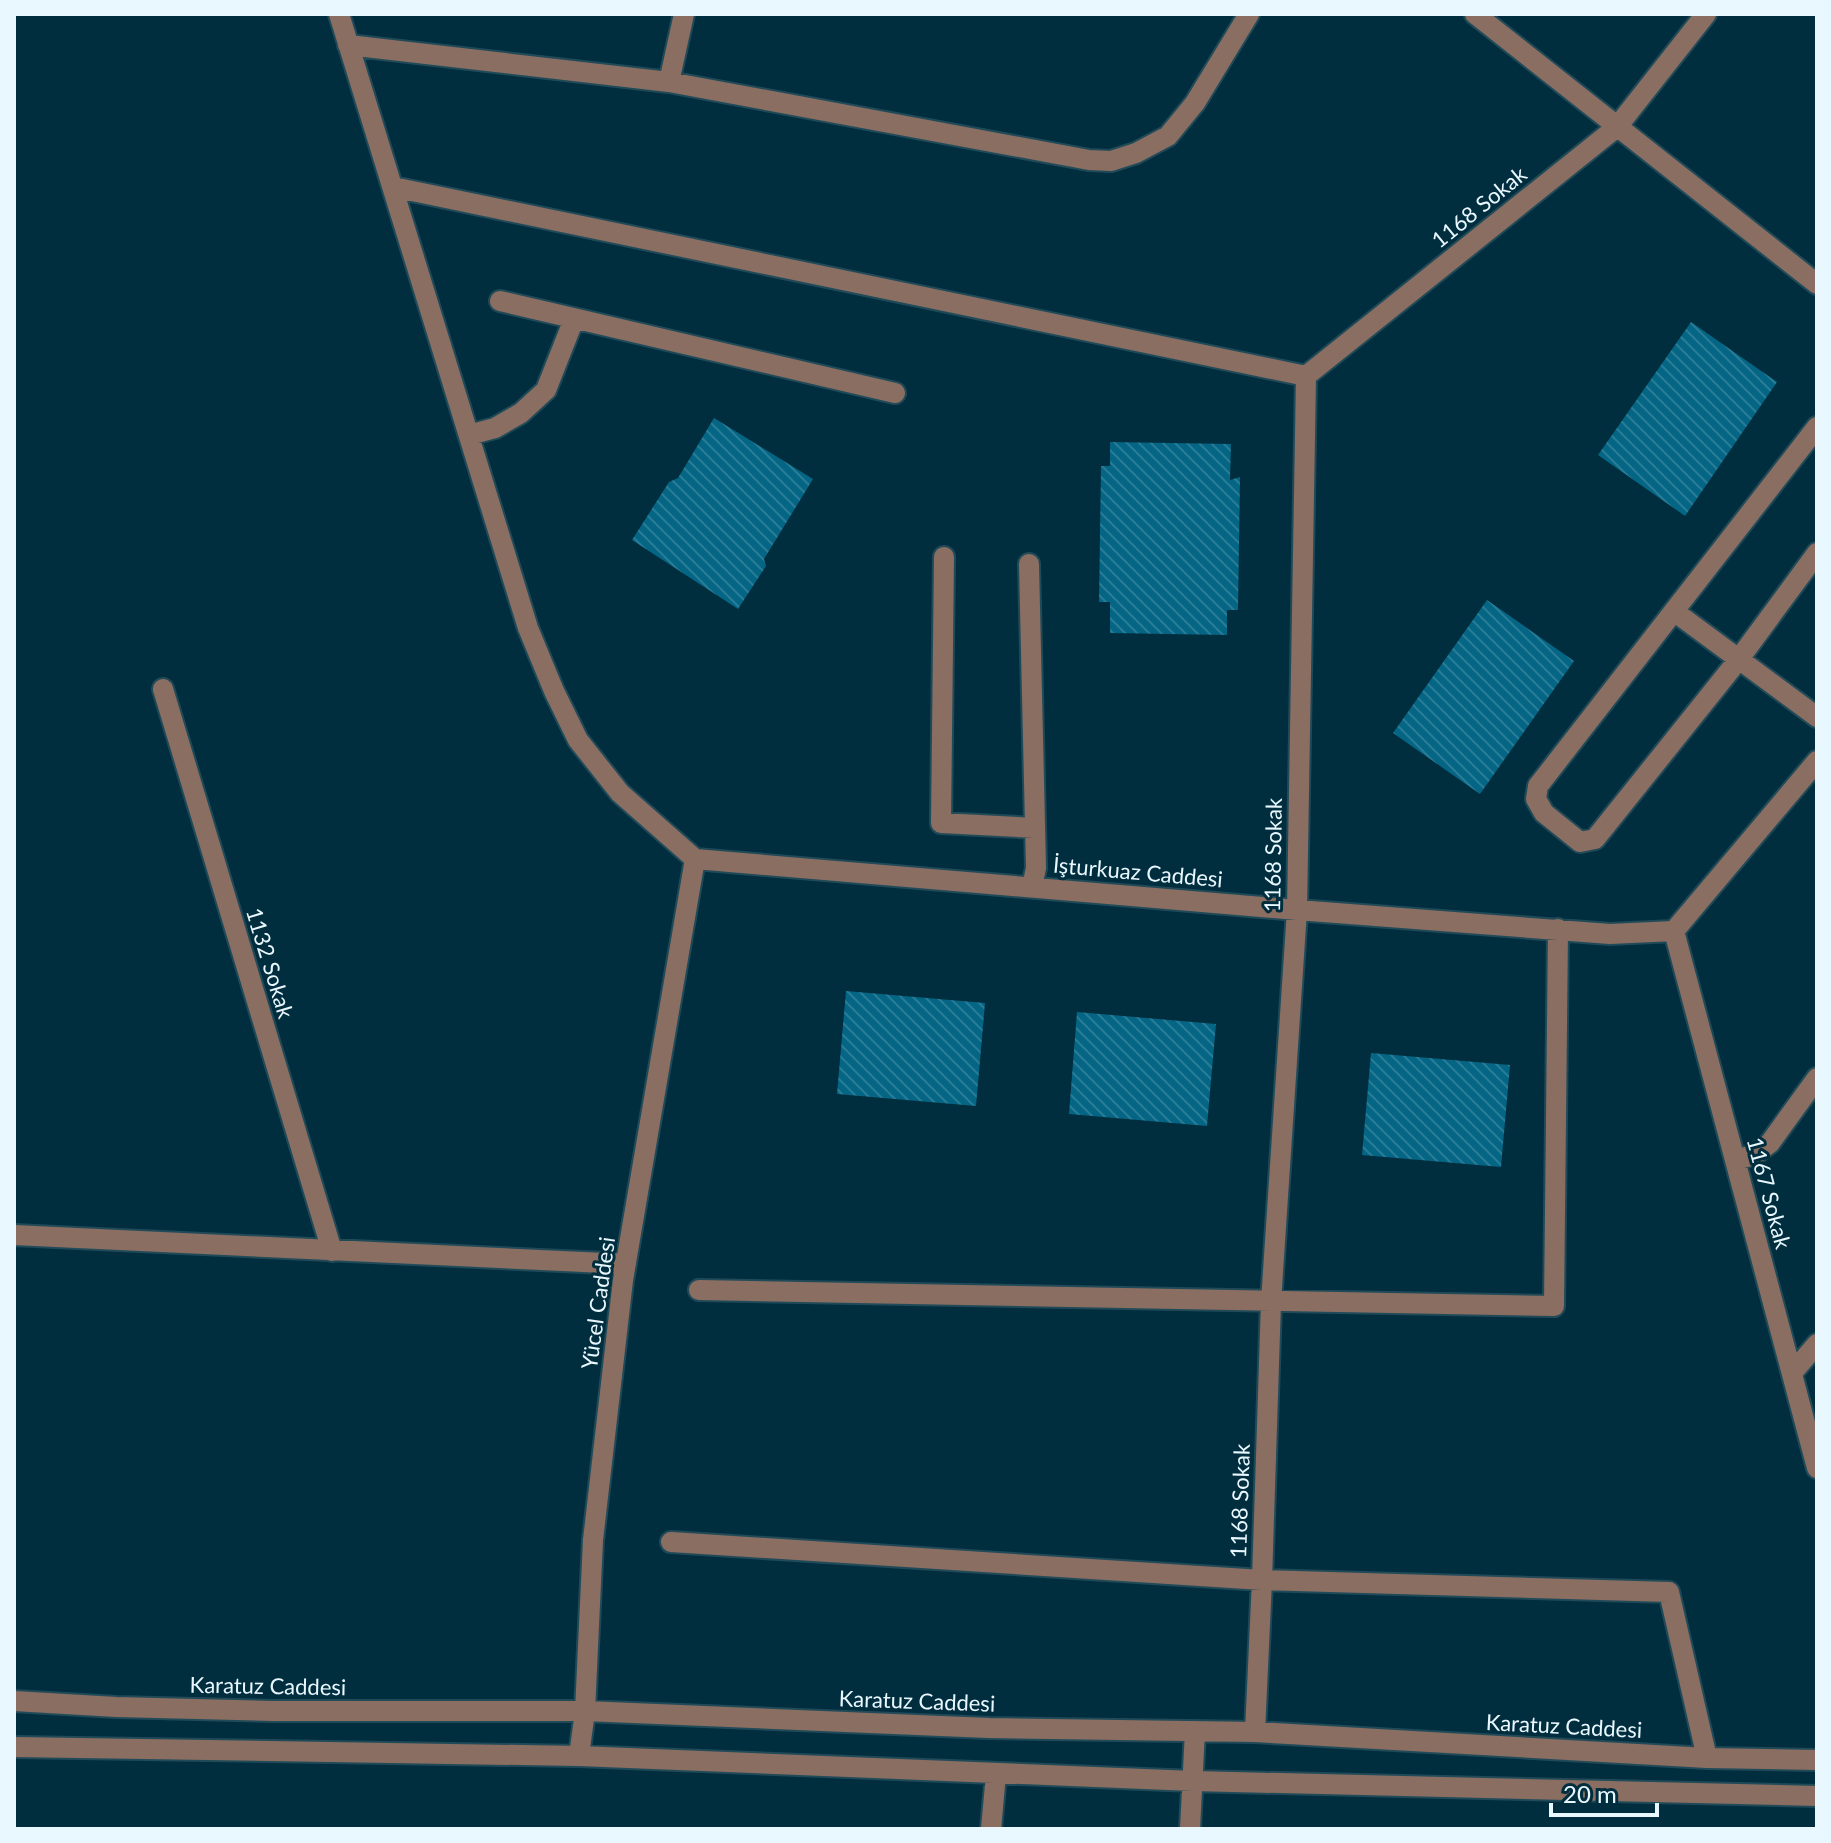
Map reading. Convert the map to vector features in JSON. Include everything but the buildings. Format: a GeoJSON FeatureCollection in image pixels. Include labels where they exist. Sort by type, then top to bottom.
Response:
{"type":"FeatureCollection","features":[{"type":"Feature","properties":{"kind":"street"},"geometry":{"type":"LineString","coordinates":[[339,14],[528,628],[554,691],[578,740],[620,793],[695,859]]}},
{"type":"Feature","properties":{"kind":"street"},"geometry":{"type":"LineString","coordinates":[[669,82],[684,14]]}},
{"type":"Feature","properties":{"kind":"street"},"geometry":{"type":"LineString","coordinates":[[348,45],[669,82],[1089,160],[1111,161],[1136,153],[1168,136],[1195,103],[1249,14]]}},
{"type":"Feature","properties":{"kind":"street"},"geometry":{"type":"LineString","coordinates":[[1475,14],[1817,284]]}},
{"type":"Feature","properties":{"kind":"street","name":"1168 Sokak"},"geometry":{"type":"LineString","coordinates":[[1255,1732],[1271,1302],[1297,910],[1306,376],[1617,127],[1706,14]]}},
{"type":"Feature","properties":{"kind":"street"},"geometry":{"type":"LineString","coordinates":[[393,187],[1306,376]]}},
{"type":"Feature","properties":{"kind":"street"},"geometry":{"type":"LineString","coordinates":[[500,301],[895,393]]}},
{"type":"Feature","properties":{"kind":"street"},"geometry":{"type":"LineString","coordinates":[[469,435],[495,428],[521,413],[546,390],[574,319]]}},
{"type":"Feature","properties":{"kind":"street"},"geometry":{"type":"LineString","coordinates":[[1817,427],[1538,786],[1536,799],[1544,813],[1580,842],[1595,839],[1739,659],[1817,553]]}},
{"type":"Feature","properties":{"kind":"street"},"geometry":{"type":"LineString","coordinates":[[944,557],[941,823],[1035,828]]}},
{"type":"Feature","properties":{"kind":"street"},"geometry":{"type":"LineString","coordinates":[[1029,564],[1036,868],[1032,887]]}},
{"type":"Feature","properties":{"kind":"street"},"geometry":{"type":"LineString","coordinates":[[1675,612],[1817,717]]}},
{"type":"Feature","properties":{"kind":"street","name":"1132 Sokak"},"geometry":{"type":"LineString","coordinates":[[163,689],[332,1251]]}},
{"type":"Feature","properties":{"kind":"street"},"geometry":{"type":"LineString","coordinates":[[1674,931],[1817,761]]}},
{"type":"Feature","properties":{"kind":"street","name":"İşturkuaz Caddesi"},"geometry":{"type":"LineString","coordinates":[[695,859],[1610,934],[1674,931]]}},
{"type":"Feature","properties":{"kind":"street","name":"Yücel Caddesi"},"geometry":{"type":"LineString","coordinates":[[579,1756],[585,1711],[593,1540],[626,1264],[695,859]]}},
{"type":"Feature","properties":{"kind":"street"},"geometry":{"type":"LineString","coordinates":[[699,1290],[1554,1306],[1558,929]]}},
{"type":"Feature","properties":{"kind":"street","name":"1167 Sokak"},"geometry":{"type":"LineString","coordinates":[[1674,931],[1817,1468]]}},
{"type":"Feature","properties":{"kind":"street"},"geometry":{"type":"LineString","coordinates":[[1735,1160],[1754,1155],[1770,1143],[1817,1078]]}},
{"type":"Feature","properties":{"kind":"street"},"geometry":{"type":"LineString","coordinates":[[14,1235],[626,1264]]}},
{"type":"Feature","properties":{"kind":"street"},"geometry":{"type":"LineString","coordinates":[[1792,1373],[1817,1344]]}},
{"type":"Feature","properties":{"kind":"street"},"geometry":{"type":"LineString","coordinates":[[671,1542],[1262,1580],[1669,1592],[1707,1758]]}},
{"type":"Feature","properties":{"kind":"street","name":"Karatuz Caddesi"},"geometry":{"type":"LineString","coordinates":[[14,1701],[273,1711],[585,1711],[989,1728],[1255,1732],[1707,1758],[1817,1760]]}},
{"type":"Feature","properties":{"kind":"street"},"geometry":{"type":"LineString","coordinates":[[1190,1829],[1195,1731]]}},
{"type":"Feature","properties":{"kind":"street"},"geometry":{"type":"LineString","coordinates":[[14,1747],[579,1756],[1193,1781],[1817,1796]]}},
{"type":"Feature","properties":{"kind":"street"},"geometry":{"type":"LineString","coordinates":[[991,1829],[996,1774]]}}]}
